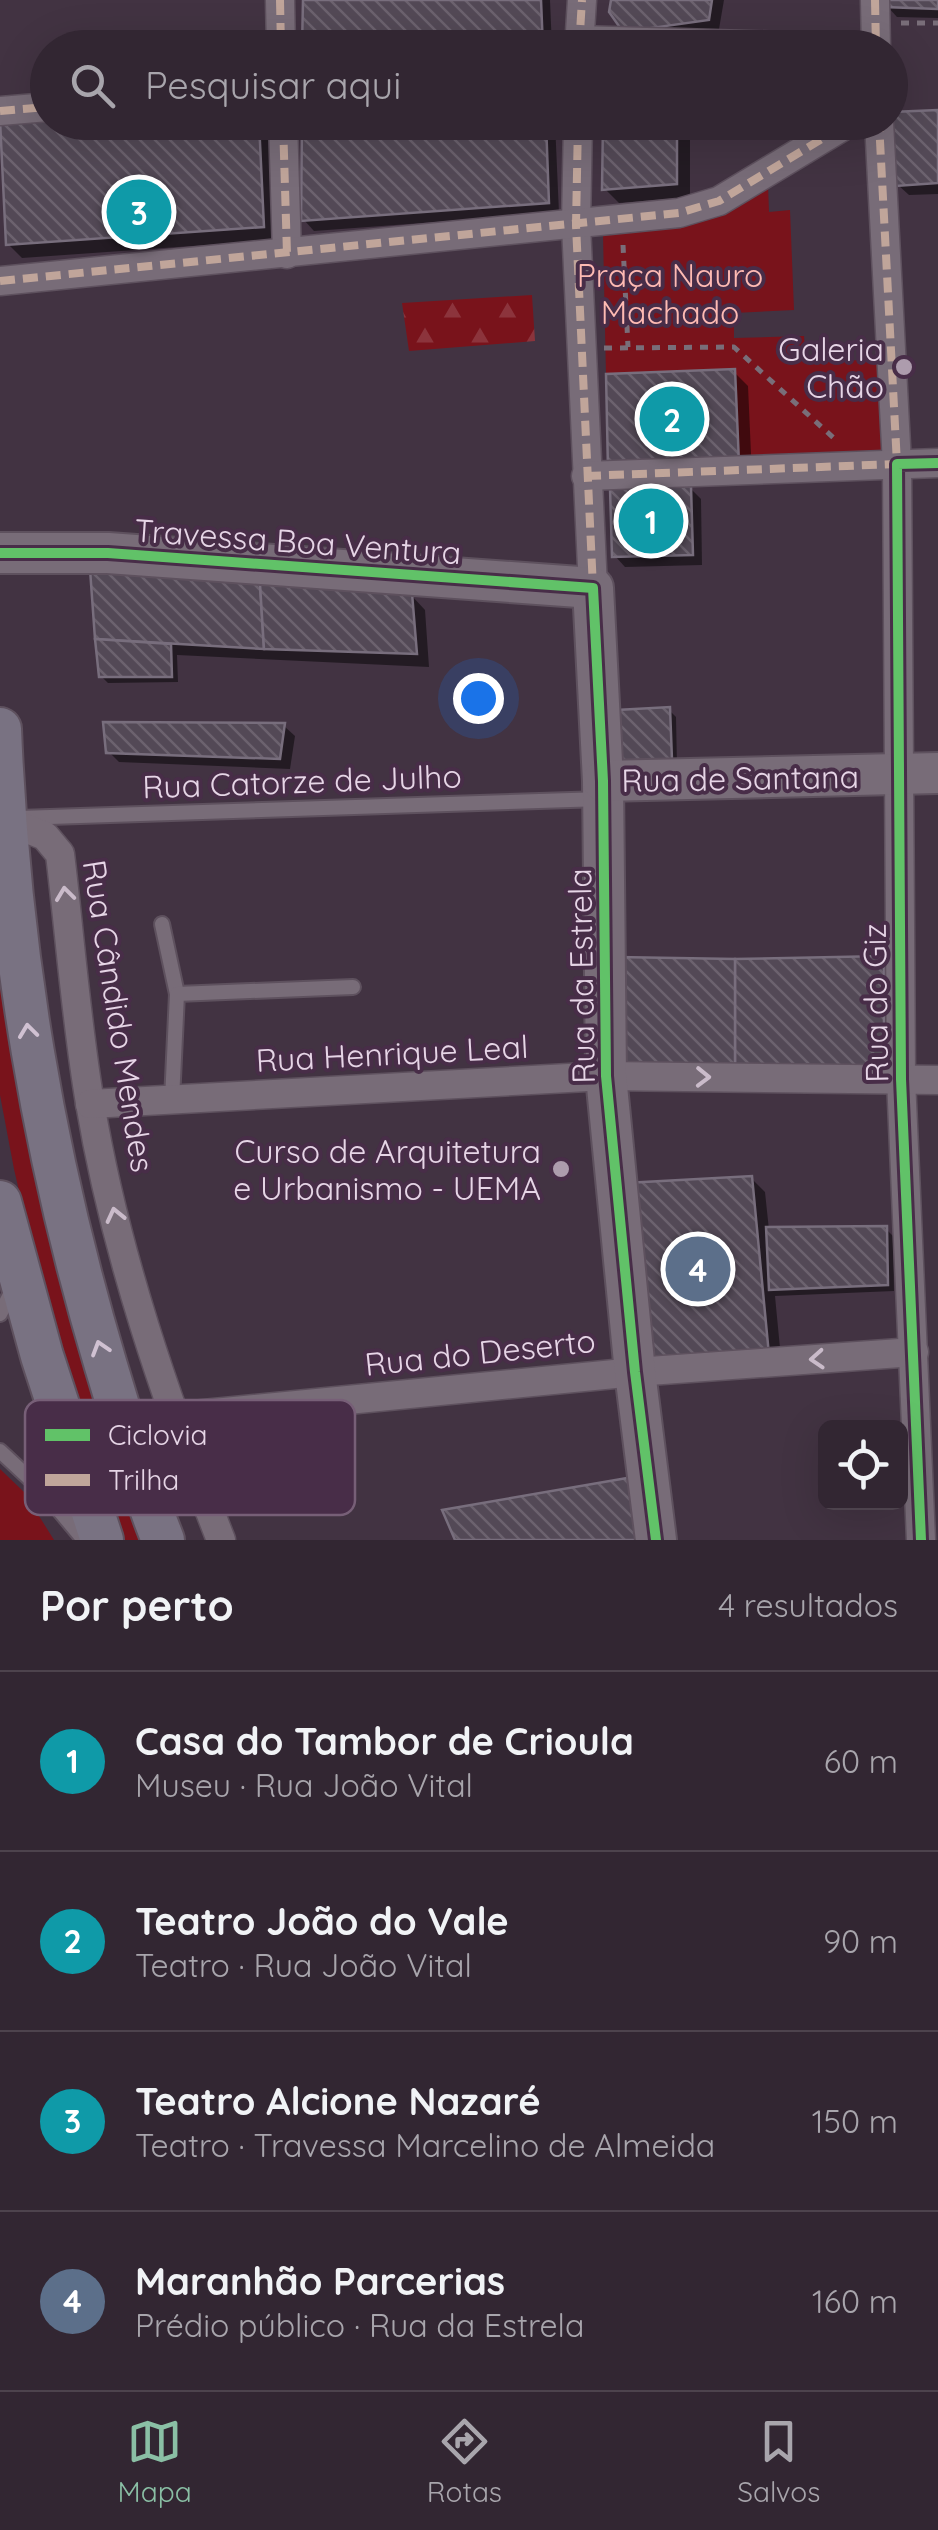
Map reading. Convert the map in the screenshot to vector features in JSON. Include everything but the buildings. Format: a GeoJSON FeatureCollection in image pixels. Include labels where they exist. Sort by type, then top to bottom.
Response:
{"type":"FeatureCollection","features":[{"type":"Feature","properties":{"kind":"main road"},"geometry":{"type":"LineString","coordinates":[[0,729],[3,829],[42,1121],[116,1400]]}},
{"type":"Feature","properties":{"kind":"main road"},"geometry":{"type":"LineString","coordinates":[[0,1202],[9,1296],[50,1400]]}},
{"type":"Feature","properties":{"kind":"main road"},"geometry":{"type":"LineString","coordinates":[[93,1515],[102,1540]]}},
{"type":"Feature","properties":{"kind":"main road"},"geometry":{"type":"LineString","coordinates":[[154,1515],[163,1540]]}},
{"type":"Feature","properties":{"kind":"street"},"geometry":{"type":"LineString","coordinates":[[280,0],[281,30]]}},
{"type":"Feature","properties":{"kind":"street"},"geometry":{"type":"LineString","coordinates":[[580,30],[582,0]]}},
{"type":"Feature","properties":{"kind":"street"},"geometry":{"type":"LineString","coordinates":[[0,110],[30,108]]}},
{"type":"Feature","properties":{"kind":"street"},"geometry":{"type":"LineString","coordinates":[[283,140],[286,254]]}},
{"type":"Feature","properties":{"kind":"street","name":"Rua da Estrela"},"geometry":{"type":"LineString","coordinates":[[578,140],[576,226],[603,790],[606,1076],[656,1540]]}},
{"type":"Feature","properties":{"kind":"street"},"geometry":{"type":"LineString","coordinates":[[0,281],[679,213],[719,201],[820,140]]}},
{"type":"Feature","properties":{"kind":"street","name":"Rua do Giz"},"geometry":{"type":"LineString","coordinates":[[879,140],[897,464],[901,1079],[914,1352],[927,1398],[921,1540]]}},
{"type":"Feature","properties":{"kind":"street"},"geometry":{"type":"LineString","coordinates":[[586,476],[938,463]]}},
{"type":"Feature","properties":{"kind":"street","name":"Travessa Boa Ventura"},"geometry":{"type":"LineString","coordinates":[[0,553],[108,553],[593,588]]}},
{"type":"Feature","properties":{"kind":"street","name":"Rua de Santana"},"geometry":{"type":"LineString","coordinates":[[603,790],[938,773]]}},
{"type":"Feature","properties":{"kind":"street","name":"Rua Cândido Mendes"},"geometry":{"type":"LineString","coordinates":[[3,829],[45,836],[60,854],[90,1104],[127,1266],[168,1400]]}},
{"type":"Feature","properties":{"kind":"street","name":"Rua Henrique Leal"},"geometry":{"type":"LineString","coordinates":[[90,1104],[606,1076],[938,1080]]}},
{"type":"Feature","properties":{"kind":"street","name":"Rua do Deserto"},"geometry":{"type":"LineString","coordinates":[[354,1400],[635,1372],[914,1352]]}},
{"type":"Feature","properties":{"kind":"street","name":"Rua Cândido Mendes"},"geometry":{"type":"LineString","coordinates":[[212,1515],[222,1540]]}},
{"type":"Feature","properties":{"kind":"lane","name":"Rua Catorze de Julho"},"geometry":{"type":"LineString","coordinates":[[3,829],[603,790]]}},
{"type":"Feature","properties":{"kind":"lane"},"geometry":{"type":"LineString","coordinates":[[162,924],[177,994],[172,1100]]}},
{"type":"Feature","properties":{"kind":"lane"},"geometry":{"type":"LineString","coordinates":[[177,994],[353,988]]}},
{"type":"Feature","properties":{"kind":"lane"},"geometry":{"type":"LineString","coordinates":[[0,1452],[25,1475]]}},
{"type":"Feature","properties":{"kind":"lane"},"geometry":{"type":"LineString","coordinates":[[63,1515],[84,1540]]}},
{"type":"Feature","properties":{"kind":"path"},"geometry":{"type":"LineString","coordinates":[[875,24],[938,23]]}},
{"type":"Feature","properties":{"kind":"path"},"geometry":{"type":"LineString","coordinates":[[622,220],[628,347]]}},
{"type":"Feature","properties":{"kind":"path"},"geometry":{"type":"LineString","coordinates":[[581,348],[734,347],[858,460],[858,466]]}},
{"type":"Feature","properties":{"kind":"green space","name":"Praça Nauro Machado"},"geometry":{"type":"Polygon","coordinates":[[[768,185],[769,212],[790,210],[794,310],[734,313],[734,338],[804,336],[806,363],[879,359],[885,459],[739,463],[735,369],[606,374],[603,234],[768,185]]]}},
{"type":"Feature","properties":{"kind":"green space"},"geometry":{"type":"Polygon","coordinates":[[[532,295],[535,341],[409,351],[402,303],[532,295]]]}},
{"type":"Feature","properties":{"kind":"green space"},"geometry":{"type":"Polygon","coordinates":[[[0,944],[110,1400],[76,1400],[45,1303],[0,1095],[0,944]]]}},
{"type":"Feature","properties":{"kind":"green space"},"geometry":{"type":"Polygon","coordinates":[[[0,1469],[25,1494],[25,1515],[38,1515],[54,1540],[0,1540],[0,1469]]]}},
{"type":"Feature","properties":{"kind":"green space"},"geometry":{"type":"Polygon","coordinates":[[[113,1515],[138,1515],[144,1540],[121,1540],[113,1515]]]}},
{"type":"Feature","properties":{"kind":"marked path"},"geometry":{"type":"LineString","coordinates":[[280,0],[281,30]]}},
{"type":"Feature","properties":{"kind":"marked path"},"geometry":{"type":"LineString","coordinates":[[580,30],[582,0]]}},
{"type":"Feature","properties":{"kind":"marked path"},"geometry":{"type":"LineString","coordinates":[[875,0],[876,30]]}},
{"type":"Feature","properties":{"kind":"marked path"},"geometry":{"type":"LineString","coordinates":[[0,111],[30,108]]}},
{"type":"Feature","properties":{"kind":"marked path"},"geometry":{"type":"LineString","coordinates":[[284,140],[287,254]]}},
{"type":"Feature","properties":{"kind":"marked path"},"geometry":{"type":"LineString","coordinates":[[578,140],[576,225],[593,588]]}},
{"type":"Feature","properties":{"kind":"marked path"},"geometry":{"type":"LineString","coordinates":[[0,281],[679,213],[719,201],[820,140]]}},
{"type":"Feature","properties":{"kind":"marked path"},"geometry":{"type":"LineString","coordinates":[[586,476],[897,464],[880,140]]}},
{"type":"Feature","properties":{"kind":"cycle path"},"geometry":{"type":"LineString","coordinates":[[921,1540],[901,1079],[897,464],[938,463]]}},
{"type":"Feature","properties":{"kind":"cycle path"},"geometry":{"type":"LineString","coordinates":[[0,553],[108,553],[593,588],[603,781],[606,1076],[656,1540]]}},
{"type":"Feature","properties":{"kind":"place","name":"Teatro Alcione Nazaré"},"geometry":{"type":"Point","coordinates":[139,212]}},
{"type":"Feature","properties":{"kind":"place","name":"Galeria Chão"},"geometry":{"type":"Point","coordinates":[904,367]}},
{"type":"Feature","properties":{"kind":"place","name":"Teatro João do Vale"},"geometry":{"type":"Point","coordinates":[672,419]}},
{"type":"Feature","properties":{"kind":"place","name":"Casa do Tambor de Crioula"},"geometry":{"type":"Point","coordinates":[651,521]}},
{"type":"Feature","properties":{"kind":"place","name":"Curso de Arquitetura e Urbanismo - UEMA"},"geometry":{"type":"Point","coordinates":[561,1169]}},
{"type":"Feature","properties":{"kind":"place","name":"Maranhão Parcerias"},"geometry":{"type":"Point","coordinates":[698,1269]}}]}
